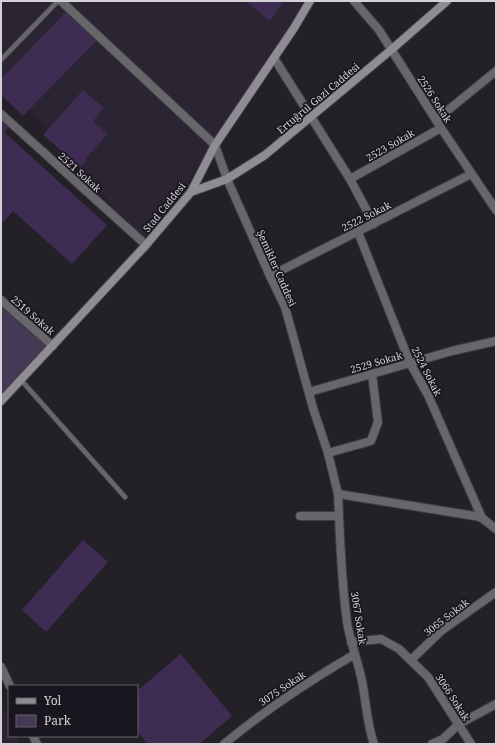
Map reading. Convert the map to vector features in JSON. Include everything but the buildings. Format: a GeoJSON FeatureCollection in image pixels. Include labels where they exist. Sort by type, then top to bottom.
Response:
{"type":"FeatureCollection","features":[{"type":"Feature","properties":{"kind":"street","name":"Şemikler Caddesi"},"geometry":{"type":"LineString","coordinates":[[60,1],[215,145],[226,179],[285,307],[328,453],[338,494]]}},
{"type":"Feature","properties":{"kind":"street","name":"Stad Caddesi"},"geometry":{"type":"LineString","coordinates":[[1,401],[146,245],[191,192],[215,145],[294,28],[310,1]]}},
{"type":"Feature","properties":{"kind":"street","name":"2526 Sokak"},"geometry":{"type":"LineString","coordinates":[[354,1],[379,30],[441,128],[496,210]]}},
{"type":"Feature","properties":{"kind":"street","name":"Ertuğrul Gazi Caddesi"},"geometry":{"type":"LineString","coordinates":[[191,192],[226,179],[265,155],[391,50],[447,1]]}},
{"type":"Feature","properties":{"kind":"street"},"geometry":{"type":"LineString","coordinates":[[274,58],[350,179],[374,224]]}},
{"type":"Feature","properties":{"kind":"street"},"geometry":{"type":"LineString","coordinates":[[436,120],[496,71]]}},
{"type":"Feature","properties":{"kind":"street","name":"2521 Sokak"},"geometry":{"type":"LineString","coordinates":[[1,114],[146,245]]}},
{"type":"Feature","properties":{"kind":"street","name":"2523 Sokak"},"geometry":{"type":"LineString","coordinates":[[350,179],[441,128]]}},
{"type":"Feature","properties":{"kind":"street","name":"2522 Sokak"},"geometry":{"type":"LineString","coordinates":[[270,276],[471,174]]}},
{"type":"Feature","properties":{"kind":"street","name":"2524 Sokak"},"geometry":{"type":"LineString","coordinates":[[358,232],[410,363],[428,395],[482,518]]}},
{"type":"Feature","properties":{"kind":"street","name":"2519 Sokak"},"geometry":{"type":"LineString","coordinates":[[1,300],[52,346]]}},
{"type":"Feature","properties":{"kind":"street","name":"2529 Sokak"},"geometry":{"type":"LineString","coordinates":[[309,392],[410,363],[496,341]]}},
{"type":"Feature","properties":{"kind":"street"},"geometry":{"type":"LineString","coordinates":[[328,453],[371,441],[378,422],[372,374]]}},
{"type":"Feature","properties":{"kind":"street"},"geometry":{"type":"LineString","coordinates":[[338,494],[482,518],[496,528]]}},
{"type":"Feature","properties":{"kind":"street","name":"3067 Sokak"},"geometry":{"type":"LineString","coordinates":[[338,494],[340,550],[347,622],[362,680],[370,733],[374,744]]}},
{"type":"Feature","properties":{"kind":"street"},"geometry":{"type":"LineString","coordinates":[[300,516],[339,516]]}},
{"type":"Feature","properties":{"kind":"street","name":"3065 Sokak"},"geometry":{"type":"LineString","coordinates":[[411,660],[441,631],[496,592]]}},
{"type":"Feature","properties":{"kind":"street","name":"3066 Sokak"},"geometry":{"type":"LineString","coordinates":[[351,642],[381,639],[399,649],[428,677],[471,744]]}},
{"type":"Feature","properties":{"kind":"street","name":"3075 Sokak"},"geometry":{"type":"LineString","coordinates":[[224,744],[251,721],[292,692],[355,654]]}},
{"type":"Feature","properties":{"kind":"street"},"geometry":{"type":"LineString","coordinates":[[1,667],[10,685]]}},
{"type":"Feature","properties":{"kind":"street"},"geometry":{"type":"LineString","coordinates":[[432,744],[443,739],[459,724],[496,704]]}},
{"type":"Feature","properties":{"kind":"lane"},"geometry":{"type":"LineString","coordinates":[[1,60],[60,1]]}},
{"type":"Feature","properties":{"kind":"lane"},"geometry":{"type":"LineString","coordinates":[[21,380],[125,497]]}},
{"type":"Feature","properties":{"kind":"shaded area"},"geometry":{"type":"Polygon","coordinates":[[[1,1],[309,1],[146,245],[1,76],[1,1]]]}},
{"type":"Feature","properties":{"kind":"shaded area"},"geometry":{"type":"Polygon","coordinates":[[[1,700],[8,716],[8,737],[17,737],[20,744],[1,744],[1,700]]]}},
{"type":"Feature","properties":{"kind":"green space"},"geometry":{"type":"Polygon","coordinates":[[[1,301],[53,346],[1,399],[1,301]]]}}]}
